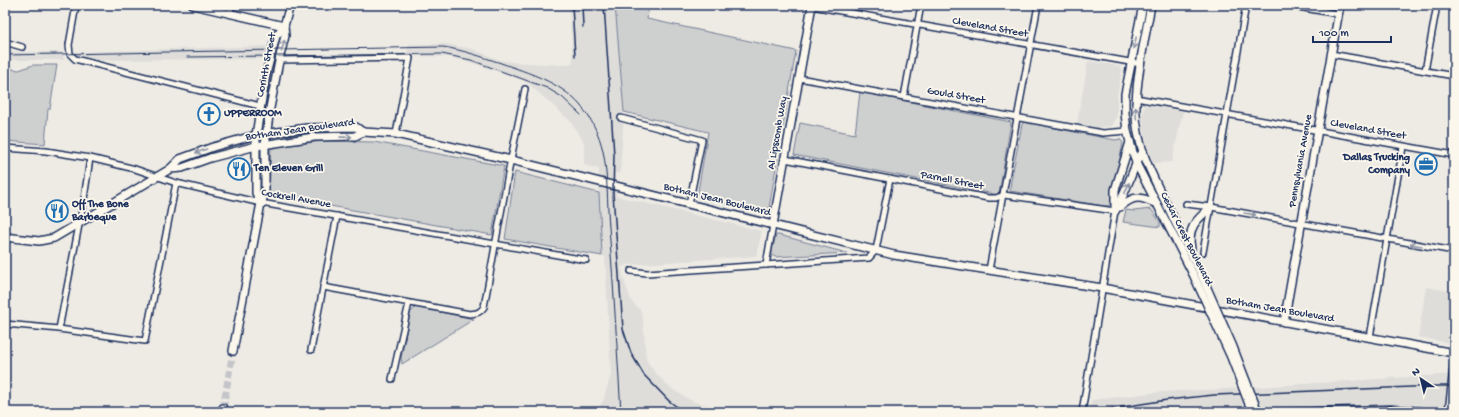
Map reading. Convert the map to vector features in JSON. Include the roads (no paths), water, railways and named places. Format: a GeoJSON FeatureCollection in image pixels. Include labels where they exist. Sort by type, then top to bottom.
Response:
{"type":"FeatureCollection","features":[{"type":"Feature","properties":{"kind":"main road"},"geometry":{"type":"LineString","coordinates":[[193,5],[284,26]]}},
{"type":"Feature","properties":{"kind":"main road","name":"Corinth Street"},"geometry":{"type":"LineString","coordinates":[[233,351],[261,203],[265,194],[265,145],[270,108],[285,36],[284,26],[290,5]]}},
{"type":"Feature","properties":{"kind":"main road","name":"Al Lipscomb Way"},"geometry":{"type":"LineString","coordinates":[[773,225],[812,5]]}},
{"type":"Feature","properties":{"kind":"main road","name":"Cedar Crest Boulevard"},"geometry":{"type":"LineString","coordinates":[[1143,5],[1125,99],[1127,131],[1136,163],[1156,204],[1196,273],[1233,347],[1258,412]]}},
{"type":"Feature","properties":{"kind":"main road","name":"Cedar Crest Boulevard"},"geometry":{"type":"LineString","coordinates":[[1151,5],[1140,64],[1136,98],[1137,127],[1143,152],[1150,170],[1192,255],[1196,273],[1232,357],[1252,412]]}},
{"type":"Feature","properties":{"kind":"main road","name":"Pennsylvania Avenue"},"geometry":{"type":"LineString","coordinates":[[1284,322],[1340,5]]}},
{"type":"Feature","properties":{"kind":"main road","name":"Corinth Street"},"geometry":{"type":"LineString","coordinates":[[261,203],[256,193],[256,135],[260,106],[276,36],[284,26]]}},
{"type":"Feature","properties":{"kind":"main road","name":"Botham Jean Boulevard"},"geometry":{"type":"LineString","coordinates":[[5,237],[45,241],[55,238],[170,169],[180,159],[213,147],[256,135],[307,128],[356,127],[363,132]]}},
{"type":"Feature","properties":{"kind":"main road","name":"Botham Jean Boulevard"},"geometry":{"type":"LineString","coordinates":[[170,169],[182,168],[210,158],[256,146],[314,137],[355,136],[363,132],[396,134],[511,160],[894,254],[1102,288],[1454,353]]}},
{"type":"Feature","properties":{"kind":"main road"},"geometry":{"type":"LineString","coordinates":[[1115,211],[1115,190],[1130,141]]}},
{"type":"Feature","properties":{"kind":"main road"},"geometry":{"type":"LineString","coordinates":[[1115,211],[1126,191],[1136,163],[1143,152]]}},
{"type":"Feature","properties":{"kind":"main road"},"geometry":{"type":"LineString","coordinates":[[1136,163],[1150,170]]}},
{"type":"Feature","properties":{"kind":"main road"},"geometry":{"type":"LineString","coordinates":[[1119,176],[1128,167],[1136,163]]}},
{"type":"Feature","properties":{"kind":"main road"},"geometry":{"type":"LineString","coordinates":[[1115,211],[1128,200],[1133,198],[1145,199],[1156,204]]}},
{"type":"Feature","properties":{"kind":"main road"},"geometry":{"type":"LineString","coordinates":[[1192,255],[1190,243],[1191,231],[1198,218],[1211,207]]}},
{"type":"Feature","properties":{"kind":"street"},"geometry":{"type":"LineString","coordinates":[[76,5],[69,52],[71,56],[80,61],[260,106]]}},
{"type":"Feature","properties":{"kind":"street"},"geometry":{"type":"LineString","coordinates":[[230,14],[231,5]]}},
{"type":"Feature","properties":{"kind":"street","name":"Cleveland Street"},"geometry":{"type":"LineString","coordinates":[[812,5],[1140,64]]}},
{"type":"Feature","properties":{"kind":"street"},"geometry":{"type":"LineString","coordinates":[[904,97],[921,5]]}},
{"type":"Feature","properties":{"kind":"street"},"geometry":{"type":"LineString","coordinates":[[989,270],[1038,5]]}},
{"type":"Feature","properties":{"kind":"street"},"geometry":{"type":"LineString","coordinates":[[1203,252],[1246,5]]}},
{"type":"Feature","properties":{"kind":"street"},"geometry":{"type":"LineString","coordinates":[[1287,5],[1338,14]]}},
{"type":"Feature","properties":{"kind":"street"},"geometry":{"type":"LineString","coordinates":[[1425,71],[1437,5]]}},
{"type":"Feature","properties":{"kind":"street"},"geometry":{"type":"LineString","coordinates":[[5,42],[22,46]]}},
{"type":"Feature","properties":{"kind":"street"},"geometry":{"type":"LineString","coordinates":[[1331,54],[1454,76]]}},
{"type":"Feature","properties":{"kind":"street"},"geometry":{"type":"LineString","coordinates":[[279,60],[410,58],[396,134]]}},
{"type":"Feature","properties":{"kind":"street","name":"Gould Street"},"geometry":{"type":"LineString","coordinates":[[799,78],[1109,134],[1127,131]]}},
{"type":"Feature","properties":{"kind":"street"},"geometry":{"type":"LineString","coordinates":[[323,287],[470,314],[482,311],[484,307],[525,89]]}},
{"type":"Feature","properties":{"kind":"street","name":"Cleveland Street"},"geometry":{"type":"LineString","coordinates":[[1136,98],[1454,155]]}},
{"type":"Feature","properties":{"kind":"street"},"geometry":{"type":"LineString","coordinates":[[621,118],[702,140],[689,204]]}},
{"type":"Feature","properties":{"kind":"street"},"geometry":{"type":"LineString","coordinates":[[1370,337],[1403,147]]}},
{"type":"Feature","properties":{"kind":"street","name":"Cockrell Avenue"},"geometry":{"type":"LineString","coordinates":[[5,148],[46,151],[90,158],[135,169],[176,183],[261,203],[586,260]]}},
{"type":"Feature","properties":{"kind":"street"},"geometry":{"type":"LineString","coordinates":[[59,329],[80,224],[90,158]]}},
{"type":"Feature","properties":{"kind":"street","name":"Parnell Street"},"geometry":{"type":"LineString","coordinates":[[785,159],[988,198],[996,198],[1004,195],[1115,211]]}},
{"type":"Feature","properties":{"kind":"street"},"geometry":{"type":"LineString","coordinates":[[632,271],[646,273],[869,258],[876,250],[890,179]]}},
{"type":"Feature","properties":{"kind":"street"},"geometry":{"type":"LineString","coordinates":[[5,324],[59,329],[145,341],[176,183]]}},
{"type":"Feature","properties":{"kind":"street"},"geometry":{"type":"LineString","coordinates":[[1186,204],[1211,207],[1454,251]]}},
{"type":"Feature","properties":{"kind":"street"},"geometry":{"type":"LineString","coordinates":[[1082,412],[1115,211]]}},
{"type":"Feature","properties":{"kind":"street"},"geometry":{"type":"LineString","coordinates":[[312,350],[337,216]]}},
{"type":"Feature","properties":{"kind":"street","name":"Al Lipscomb Way"},"geometry":{"type":"LineString","coordinates":[[766,266],[773,225]]}},
{"type":"Feature","properties":{"kind":"street"},"geometry":{"type":"LineString","coordinates":[[392,379],[409,303]]}},
{"type":"Feature","properties":{"kind":"street"},"geometry":{"type":"LineString","coordinates":[[1448,412],[1454,359]]}},
{"type":"Feature","properties":{"kind":"tunnel"},"geometry":{"type":"LineString","coordinates":[[223,408],[233,351]]}},
{"type":"Feature","properties":{"kind":"tram line"},"geometry":{"type":"LineString","coordinates":[[5,55],[443,47],[501,63],[554,84],[572,97],[584,110],[594,127],[605,160],[621,412]]}},
{"type":"Feature","properties":{"kind":"tram line"},"geometry":{"type":"LineString","coordinates":[[187,57],[442,54],[471,60],[547,88],[562,97],[581,115]]}},
{"type":"Feature","properties":{"kind":"railway"},"geometry":{"type":"LineString","coordinates":[[572,5],[575,56]]}},
{"type":"Feature","properties":{"kind":"railway"},"geometry":{"type":"LineString","coordinates":[[582,5],[583,27]]}},
{"type":"Feature","properties":{"kind":"railway"},"geometry":{"type":"LineString","coordinates":[[604,5],[614,155],[613,194],[623,329],[631,353],[644,375],[669,401],[684,412]]}},
{"type":"Feature","properties":{"kind":"railway"},"geometry":{"type":"LineString","coordinates":[[1090,412],[1167,400],[1214,395],[1454,386]]}},
{"type":"Feature","properties":{"kind":"railway"},"geometry":{"type":"LineString","coordinates":[[1133,410],[1165,409],[1212,411],[1391,405],[1419,407],[1447,412]]}},
{"type":"Feature","properties":{"kind":"place","name":"UPPERROOM"},"geometry":{"type":"Point","coordinates":[209,114]}},
{"type":"Feature","properties":{"kind":"place","name":"Dallas Trucking Company"},"geometry":{"type":"Point","coordinates":[1426,164]}},
{"type":"Feature","properties":{"kind":"place","name":"Ten Eleven Grill"},"geometry":{"type":"Point","coordinates":[239,169]}},
{"type":"Feature","properties":{"kind":"place","name":"Off The Bone Barbeque"},"geometry":{"type":"Point","coordinates":[57,211]}}]}
